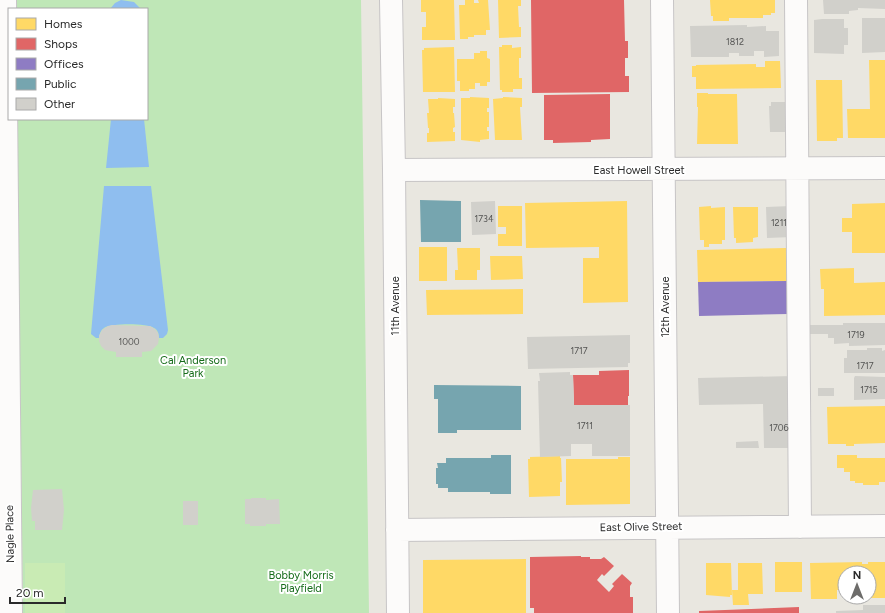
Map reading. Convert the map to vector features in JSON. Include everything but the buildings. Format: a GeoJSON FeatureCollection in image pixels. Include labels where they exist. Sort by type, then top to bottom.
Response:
{"type":"FeatureCollection","features":[{"type":"Feature","properties":{"kind":"street","name":"Nagle Place"},"geometry":{"type":"LineString","coordinates":[[5,0],[3,177],[11,613]]}},
{"type":"Feature","properties":{"kind":"street","name":"11th Avenue"},"geometry":{"type":"LineString","coordinates":[[391,0],[398,613]]}},
{"type":"Feature","properties":{"kind":"street","name":"12th Avenue"},"geometry":{"type":"LineString","coordinates":[[662,0],[668,613]]}},
{"type":"Feature","properties":{"kind":"street"},"geometry":{"type":"LineString","coordinates":[[796,0],[796,168],[800,527]]}},
{"type":"Feature","properties":{"kind":"street","name":"East Howell Street"},"geometry":{"type":"LineString","coordinates":[[394,170],[885,168]]}},
{"type":"Feature","properties":{"kind":"street","name":"East Olive Street"},"geometry":{"type":"LineString","coordinates":[[397,530],[885,526]]}},
{"type":"Feature","properties":{"kind":"green space","name":"Cal Anderson Park"},"geometry":{"type":"Polygon","coordinates":[[[15,0],[361,0],[369,613],[23,613],[17,120],[148,120],[148,8],[16,8],[15,0]]]}},
{"type":"Feature","properties":{"kind":"green space"},"geometry":{"type":"Polygon","coordinates":[[[25,563],[65,563],[65,613],[25,613],[25,563]]]}},
{"type":"Feature","properties":{"kind":"water"},"geometry":{"type":"Polygon","coordinates":[[[121,0],[134,2],[140,8],[111,8],[115,3],[121,0]]]}},
{"type":"Feature","properties":{"kind":"water"},"geometry":{"type":"Polygon","coordinates":[[[111,120],[144,120],[149,167],[106,168],[111,120]]]}},
{"type":"Feature","properties":{"kind":"water"},"geometry":{"type":"Polygon","coordinates":[[[104,186],[151,186],[168,330],[167,334],[163,338],[159,338],[158,332],[154,328],[137,324],[108,326],[102,330],[99,338],[96,338],[91,334],[104,186]]]}},
{"type":"Feature","properties":{"kind":"park label","name":"Bobby Morris Playfield"},"geometry":{"type":"Point","coordinates":[301,581]}}]}
